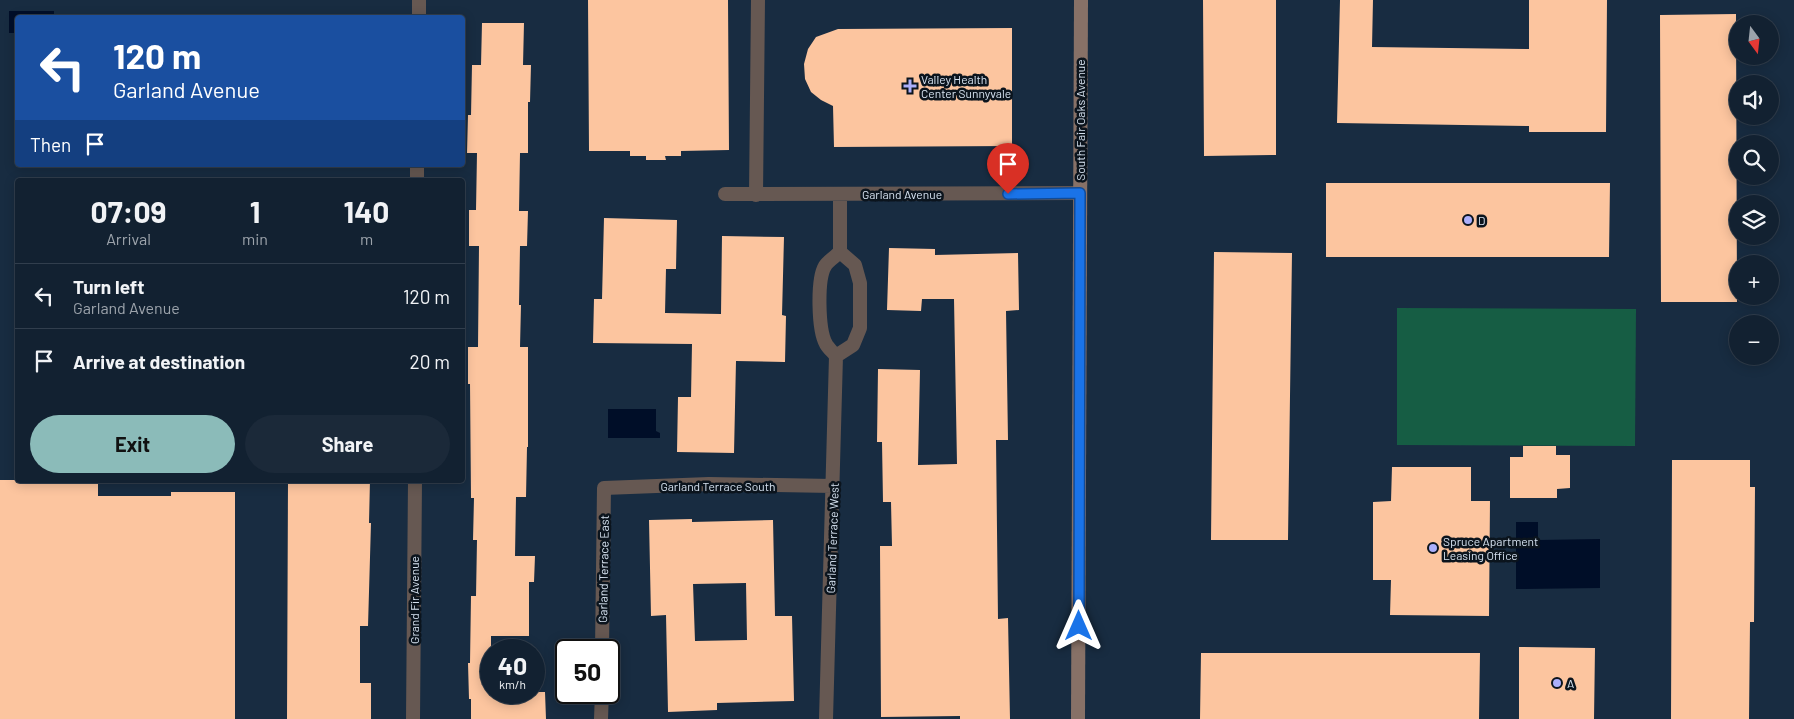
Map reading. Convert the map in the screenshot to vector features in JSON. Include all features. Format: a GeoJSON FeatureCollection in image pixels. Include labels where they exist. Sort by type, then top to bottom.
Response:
{"type":"FeatureCollection","features":[{"type":"Feature","properties":{"kind":"main road","name":"South Fair Oaks Avenue"},"geometry":{"type":"LineString","coordinates":[[1078,719],[1081,0]]}},
{"type":"Feature","properties":{"kind":"street"},"geometry":{"type":"LineString","coordinates":[[419,0],[419,15]]}},
{"type":"Feature","properties":{"kind":"street"},"geometry":{"type":"LineString","coordinates":[[756,195],[758,0]]}},
{"type":"Feature","properties":{"kind":"street","name":"Garland Avenue"},"geometry":{"type":"LineString","coordinates":[[724,194],[1080,193]]}},
{"type":"Feature","properties":{"kind":"street"},"geometry":{"type":"LineString","coordinates":[[840,195],[840,252],[856,266],[860,283],[860,328],[853,345],[836,356],[826,344],[821,331],[820,300],[825,265],[840,252]]}},
{"type":"Feature","properties":{"kind":"street","name":"Garland Terrace West"},"geometry":{"type":"LineString","coordinates":[[826,719],[836,356]]}},
{"type":"Feature","properties":{"kind":"street","name":"Grand Fir Avenue"},"geometry":{"type":"LineString","coordinates":[[413,719],[415,483]]}},
{"type":"Feature","properties":{"kind":"street","name":"Garland Terrace South"},"geometry":{"type":"LineString","coordinates":[[604,488],[709,484],[833,486]]}},
{"type":"Feature","properties":{"kind":"street","name":"Garland Terrace East"},"geometry":{"type":"LineString","coordinates":[[602,639],[604,488]]}},
{"type":"Feature","properties":{"kind":"street"},"geometry":{"type":"LineString","coordinates":[[601,719],[602,704]]}},
{"type":"Feature","properties":{"kind":"green space"},"geometry":{"type":"Polygon","coordinates":[[[1397,308],[1636,309],[1635,446],[1397,445],[1397,308]]]}},
{"type":"Feature","properties":{"kind":"water"},"geometry":{"type":"Polygon","coordinates":[[[9,11],[54,11],[54,15],[15,15],[15,33],[9,33],[9,11]]]}},
{"type":"Feature","properties":{"kind":"water"},"geometry":{"type":"Polygon","coordinates":[[[608,409],[656,409],[656,431],[660,433],[660,438],[608,438],[608,409]]]}},
{"type":"Feature","properties":{"kind":"water"},"geometry":{"type":"Polygon","coordinates":[[[1516,522],[1538,522],[1538,540],[1600,539],[1600,588],[1516,589],[1516,522]]]}},
{"type":"Feature","properties":{"kind":"building"},"geometry":{"type":"Polygon","coordinates":[[[588,0],[728,0],[729,150],[681,151],[681,156],[665,156],[666,160],[646,160],[646,156],[630,156],[630,151],[589,151],[588,0]]]}},
{"type":"Feature","properties":{"kind":"building"},"geometry":{"type":"Polygon","coordinates":[[[1203,0],[1276,0],[1276,155],[1204,156],[1203,0]]]}},
{"type":"Feature","properties":{"kind":"building"},"geometry":{"type":"Polygon","coordinates":[[[1340,0],[1373,0],[1372,47],[1529,49],[1529,0],[1607,0],[1606,132],[1529,132],[1529,126],[1337,123],[1340,0]]]}},
{"type":"Feature","properties":{"kind":"building"},"geometry":{"type":"Polygon","coordinates":[[[1736,14],[1729,15],[1729,65],[1736,65],[1736,75],[1729,75],[1729,125],[1736,125],[1736,135],[1729,135],[1729,185],[1737,185],[1737,195],[1729,195],[1729,245],[1737,245],[1737,255],[1729,255],[1729,302],[1661,302],[1660,15],[1736,14]]]}},
{"type":"Feature","properties":{"kind":"building"},"geometry":{"type":"Polygon","coordinates":[[[482,23],[524,23],[523,65],[531,65],[530,102],[528,102],[528,153],[520,153],[519,211],[528,211],[527,246],[520,246],[519,305],[521,305],[520,347],[528,347],[528,447],[526,497],[516,497],[515,556],[535,556],[534,582],[529,582],[529,636],[491,636],[491,639],[480,639],[480,704],[545,704],[545,692],[546,719],[471,719],[471,699],[469,699],[468,663],[470,663],[471,596],[476,596],[477,540],[473,540],[474,498],[471,498],[468,347],[478,347],[479,246],[469,246],[469,210],[476,210],[477,153],[467,153],[468,115],[471,115],[472,65],[481,65],[482,23]]]}},
{"type":"Feature","properties":{"kind":"building","name":"Valley Health Center Sunnyvale"},"geometry":{"type":"Polygon","coordinates":[[[1012,28],[1012,146],[834,147],[833,106],[811,92],[805,79],[804,64],[808,49],[816,37],[838,29],[1012,28]]]}},
{"type":"Feature","properties":{"kind":"building","name":"D"},"geometry":{"type":"Polygon","coordinates":[[[1326,183],[1610,183],[1609,257],[1326,257],[1326,183]]]}},
{"type":"Feature","properties":{"kind":"building"},"geometry":{"type":"Polygon","coordinates":[[[604,218],[677,220],[676,269],[666,269],[665,313],[721,314],[722,236],[784,237],[782,315],[786,316],[785,362],[736,361],[734,453],[677,452],[678,397],[691,397],[692,344],[593,343],[594,299],[602,299],[604,218]]]}},
{"type":"Feature","properties":{"kind":"building"},"geometry":{"type":"Polygon","coordinates":[[[889,248],[935,249],[935,255],[1018,253],[1019,310],[1006,311],[1008,440],[996,440],[998,619],[1008,618],[1010,719],[960,719],[960,716],[881,717],[880,546],[892,546],[891,502],[883,502],[882,442],[877,442],[878,369],[920,370],[918,465],[957,464],[954,299],[922,299],[921,311],[887,310],[889,248]]]}},
{"type":"Feature","properties":{"kind":"building"},"geometry":{"type":"Polygon","coordinates":[[[1214,252],[1292,253],[1288,540],[1211,540],[1214,252]]]}},
{"type":"Feature","properties":{"kind":"building"},"geometry":{"type":"Polygon","coordinates":[[[1523,446],[1556,446],[1556,455],[1570,455],[1570,488],[1557,489],[1557,498],[1510,498],[1510,457],[1523,457],[1523,446]]]}},
{"type":"Feature","properties":{"kind":"building"},"geometry":{"type":"Polygon","coordinates":[[[1672,460],[1750,460],[1750,487],[1755,487],[1754,622],[1750,622],[1749,719],[1671,719],[1672,460]]]}},
{"type":"Feature","properties":{"kind":"building"},"geometry":{"type":"Polygon","coordinates":[[[1392,467],[1471,467],[1471,501],[1490,501],[1489,616],[1390,615],[1391,580],[1373,580],[1373,502],[1391,501],[1392,467]]]}},
{"type":"Feature","properties":{"kind":"building"},"geometry":{"type":"Polygon","coordinates":[[[0,480],[15,480],[15,483],[98,483],[98,496],[171,496],[171,492],[235,492],[235,719],[0,719],[0,480]]]}},
{"type":"Feature","properties":{"kind":"building"},"geometry":{"type":"Polygon","coordinates":[[[288,483],[370,483],[369,523],[371,523],[368,626],[360,626],[360,683],[371,683],[371,719],[287,719],[288,483]]]}},
{"type":"Feature","properties":{"kind":"building"},"geometry":{"type":"Polygon","coordinates":[[[692,519],[692,522],[773,520],[775,616],[792,616],[794,701],[717,703],[717,710],[668,712],[666,615],[651,616],[649,520],[692,519]],[[746,583],[693,584],[695,641],[747,640],[746,583]]]}},
{"type":"Feature","properties":{"kind":"building","name":"A"},"geometry":{"type":"Polygon","coordinates":[[[1519,647],[1595,648],[1594,719],[1519,719],[1519,647]]]}},
{"type":"Feature","properties":{"kind":"building"},"geometry":{"type":"Polygon","coordinates":[[[1201,653],[1480,653],[1479,719],[1200,719],[1201,653]]]}},
{"type":"Feature","properties":{"kind":"place","name":"Valley Health Center Sunnyvale"},"geometry":{"type":"Point","coordinates":[910,86]}},
{"type":"Feature","properties":{"kind":"place","name":"D"},"geometry":{"type":"Point","coordinates":[1468,220]}},
{"type":"Feature","properties":{"kind":"place","name":"Spruce Apartment Leasing Office"},"geometry":{"type":"Point","coordinates":[1433,548]}},
{"type":"Feature","properties":{"kind":"place","name":"A"},"geometry":{"type":"Point","coordinates":[1557,683]}},
{"type":"Feature","properties":{"kind":"route"},"geometry":{"type":"LineString","coordinates":[[1008,194],[1080,193],[1079,626]]}}]}
